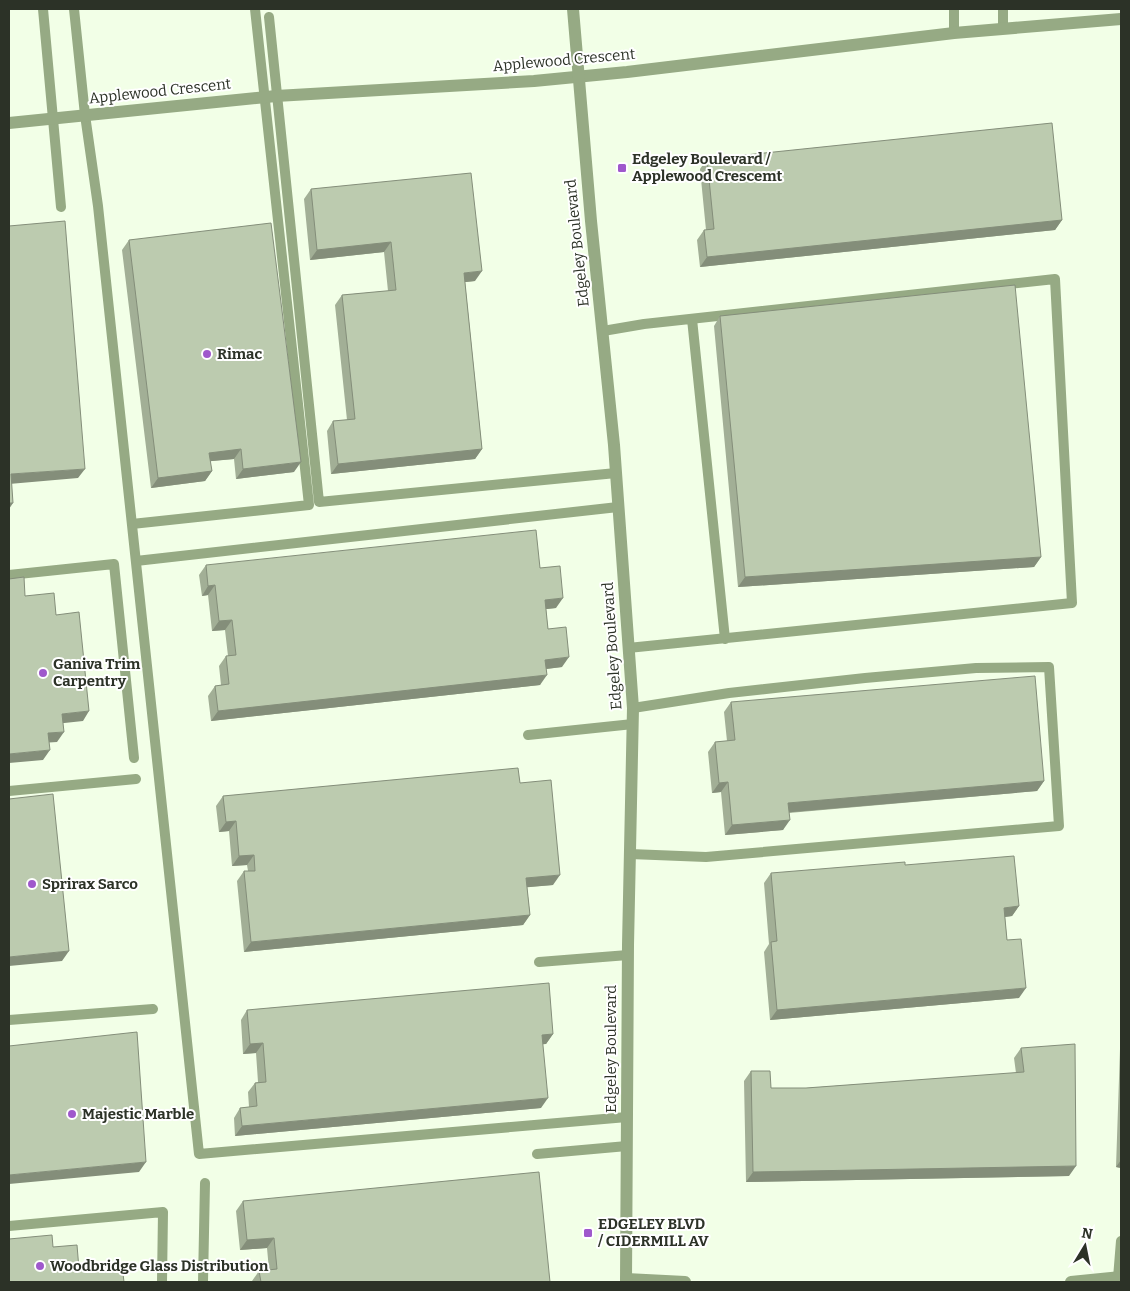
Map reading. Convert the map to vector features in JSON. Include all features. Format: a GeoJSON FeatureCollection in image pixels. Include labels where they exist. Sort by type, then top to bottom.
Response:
{"type":"FeatureCollection","features":[{"type":"Feature","properties":{"kind":"street","name":"Edgeley Boulevard"},"geometry":{"type":"LineString","coordinates":[[573,9],[616,473],[633,708],[628,954],[626,1281]]}},
{"type":"Feature","properties":{"kind":"street","name":"Applewood Crescent"},"geometry":{"type":"LineString","coordinates":[[9,123],[270,96],[534,81],[954,33],[1121,19]]}},
{"type":"Feature","properties":{"kind":"street"},"geometry":{"type":"LineString","coordinates":[[1071,1282],[1104,1281],[1120,1278]]}},
{"type":"Feature","properties":{"kind":"street"},"geometry":{"type":"LineString","coordinates":[[626,1281],[685,1282]]}},
{"type":"Feature","properties":{"kind":"lane"},"geometry":{"type":"LineString","coordinates":[[43,9],[61,207]]}},
{"type":"Feature","properties":{"kind":"lane"},"geometry":{"type":"LineString","coordinates":[[74,9],[85,115],[98,206],[199,1154],[627,1117]]}},
{"type":"Feature","properties":{"kind":"lane"},"geometry":{"type":"LineString","coordinates":[[255,9],[288,195],[319,502],[616,473]]}},
{"type":"Feature","properties":{"kind":"lane"},"geometry":{"type":"LineString","coordinates":[[954,9],[954,33]]}},
{"type":"Feature","properties":{"kind":"lane"},"geometry":{"type":"LineString","coordinates":[[1003,29],[1004,9]]}},
{"type":"Feature","properties":{"kind":"lane"},"geometry":{"type":"LineString","coordinates":[[132,524],[309,505],[270,96],[269,16]]}},
{"type":"Feature","properties":{"kind":"lane"},"geometry":{"type":"LineString","coordinates":[[603,331],[644,324],[1054,278],[1072,603],[628,648]]}},
{"type":"Feature","properties":{"kind":"lane"},"geometry":{"type":"LineString","coordinates":[[692,319],[724,639]]}},
{"type":"Feature","properties":{"kind":"lane"},"geometry":{"type":"LineString","coordinates":[[136,561],[618,507]]}},
{"type":"Feature","properties":{"kind":"lane"},"geometry":{"type":"LineString","coordinates":[[9,575],[114,564],[134,758]]}},
{"type":"Feature","properties":{"kind":"lane"},"geometry":{"type":"LineString","coordinates":[[630,854],[706,857],[1059,826],[1049,667],[976,668],[865,678],[729,693],[633,708]]}},
{"type":"Feature","properties":{"kind":"lane"},"geometry":{"type":"LineString","coordinates":[[528,735],[633,724]]}},
{"type":"Feature","properties":{"kind":"lane"},"geometry":{"type":"LineString","coordinates":[[9,791],[136,779]]}},
{"type":"Feature","properties":{"kind":"lane"},"geometry":{"type":"LineString","coordinates":[[539,962],[628,954]]}},
{"type":"Feature","properties":{"kind":"lane"},"geometry":{"type":"LineString","coordinates":[[9,1020],[152,1009]]}},
{"type":"Feature","properties":{"kind":"lane"},"geometry":{"type":"LineString","coordinates":[[537,1154],[627,1146]]}},
{"type":"Feature","properties":{"kind":"lane"},"geometry":{"type":"LineString","coordinates":[[203,1282],[205,1183]]}},
{"type":"Feature","properties":{"kind":"lane"},"geometry":{"type":"LineString","coordinates":[[9,1226],[163,1212],[162,1282]]}},
{"type":"Feature","properties":{"kind":"lane"},"geometry":{"type":"LineString","coordinates":[[1120,1278],[1121,1241]]}},
{"type":"Feature","properties":{"kind":"building"},"geometry":{"type":"Polygon","coordinates":[[[1052,123],[1062,220],[707,257],[704,230],[714,229],[707,159],[1052,123]]]}},
{"type":"Feature","properties":{"kind":"building"},"geometry":{"type":"Polygon","coordinates":[[[471,173],[482,271],[464,273],[482,449],[338,464],[333,421],[355,419],[342,295],[396,290],[391,242],[317,250],[311,189],[471,173]]]}},
{"type":"Feature","properties":{"kind":"building"},"geometry":{"type":"Polygon","coordinates":[[[65,221],[85,469],[11,474],[13,503],[9,503],[9,226],[65,221]]]}},
{"type":"Feature","properties":{"kind":"building","name":"Rimac"},"geometry":{"type":"Polygon","coordinates":[[[271,223],[301,462],[243,469],[241,449],[209,453],[212,471],[158,478],[129,240],[271,223]]]}},
{"type":"Feature","properties":{"kind":"building"},"geometry":{"type":"Polygon","coordinates":[[[1015,285],[1041,557],[745,577],[720,316],[1015,285]]]}},
{"type":"Feature","properties":{"kind":"building"},"geometry":{"type":"Polygon","coordinates":[[[536,530],[540,568],[560,566],[563,598],[545,600],[548,629],[566,627],[569,657],[545,660],[547,675],[218,711],[215,686],[229,684],[226,656],[236,655],[232,620],[219,621],[215,585],[208,586],[206,565],[536,530]]]}},
{"type":"Feature","properties":{"kind":"building","name":"Ganiva Trim Carpentry"},"geometry":{"type":"Polygon","coordinates":[[[24,577],[25,596],[54,593],[56,615],[79,612],[89,711],[62,714],[64,732],[48,733],[50,750],[9,754],[9,579],[24,577]]]}},
{"type":"Feature","properties":{"kind":"building"},"geometry":{"type":"Polygon","coordinates":[[[1035,676],[1044,781],[788,803],[790,820],[732,825],[728,782],[719,783],[715,742],[735,740],[731,702],[1035,676]]]}},
{"type":"Feature","properties":{"kind":"building"},"geometry":{"type":"Polygon","coordinates":[[[518,768],[520,783],[551,780],[560,875],[526,878],[530,915],[251,942],[244,871],[255,871],[254,855],[239,856],[236,821],[226,822],[223,796],[518,768]]]}},
{"type":"Feature","properties":{"kind":"building","name":"Sprirax Sarco"},"geometry":{"type":"Polygon","coordinates":[[[53,794],[69,951],[9,957],[9,799],[53,794]]]}},
{"type":"Feature","properties":{"kind":"building"},"geometry":{"type":"Polygon","coordinates":[[[1014,856],[1019,906],[1004,908],[1007,940],[1021,939],[1026,988],[777,1010],[771,942],[777,941],[771,873],[905,862],[905,865],[1014,856]]]}},
{"type":"Feature","properties":{"kind":"building"},"geometry":{"type":"Polygon","coordinates":[[[549,983],[553,1034],[542,1035],[548,1098],[242,1126],[240,1108],[257,1106],[255,1083],[266,1082],[263,1043],[250,1044],[247,1010],[549,983]]]}},
{"type":"Feature","properties":{"kind":"building","name":"Majestic Marble"},"geometry":{"type":"Polygon","coordinates":[[[137,1032],[146,1162],[9,1175],[9,1046],[137,1032]]]}},
{"type":"Feature","properties":{"kind":"building"},"geometry":{"type":"Polygon","coordinates":[[[1075,1044],[1076,1166],[753,1172],[751,1071],[770,1071],[771,1088],[806,1088],[1024,1072],[1021,1048],[1075,1044]]]}},
{"type":"Feature","properties":{"kind":"building"},"geometry":{"type":"Polygon","coordinates":[[[539,1172],[550,1282],[261,1282],[259,1271],[277,1269],[274,1238],[247,1240],[243,1201],[539,1172]]]}},
{"type":"Feature","properties":{"kind":"building","name":"Woodbridge Glass Distribution"},"geometry":{"type":"Polygon","coordinates":[[[52,1235],[53,1247],[77,1245],[79,1269],[122,1265],[124,1282],[9,1282],[9,1239],[52,1235]]]}},
{"type":"Feature","properties":{"kind":"place","name":"Edgeley Boulevard / Applewood Crescemt"},"geometry":{"type":"Point","coordinates":[622,168]}},
{"type":"Feature","properties":{"kind":"place","name":"Rimac"},"geometry":{"type":"Point","coordinates":[207,354]}},
{"type":"Feature","properties":{"kind":"place","name":"Ganiva Trim Carpentry"},"geometry":{"type":"Point","coordinates":[43,673]}},
{"type":"Feature","properties":{"kind":"place","name":"Sprirax Sarco"},"geometry":{"type":"Point","coordinates":[32,884]}},
{"type":"Feature","properties":{"kind":"place","name":"Majestic Marble"},"geometry":{"type":"Point","coordinates":[72,1114]}},
{"type":"Feature","properties":{"kind":"place","name":"EDGELEY BLVD / CIDERMILL AV"},"geometry":{"type":"Point","coordinates":[588,1233]}},
{"type":"Feature","properties":{"kind":"place","name":"Woodbridge Glass Distribution"},"geometry":{"type":"Point","coordinates":[40,1266]}}]}
